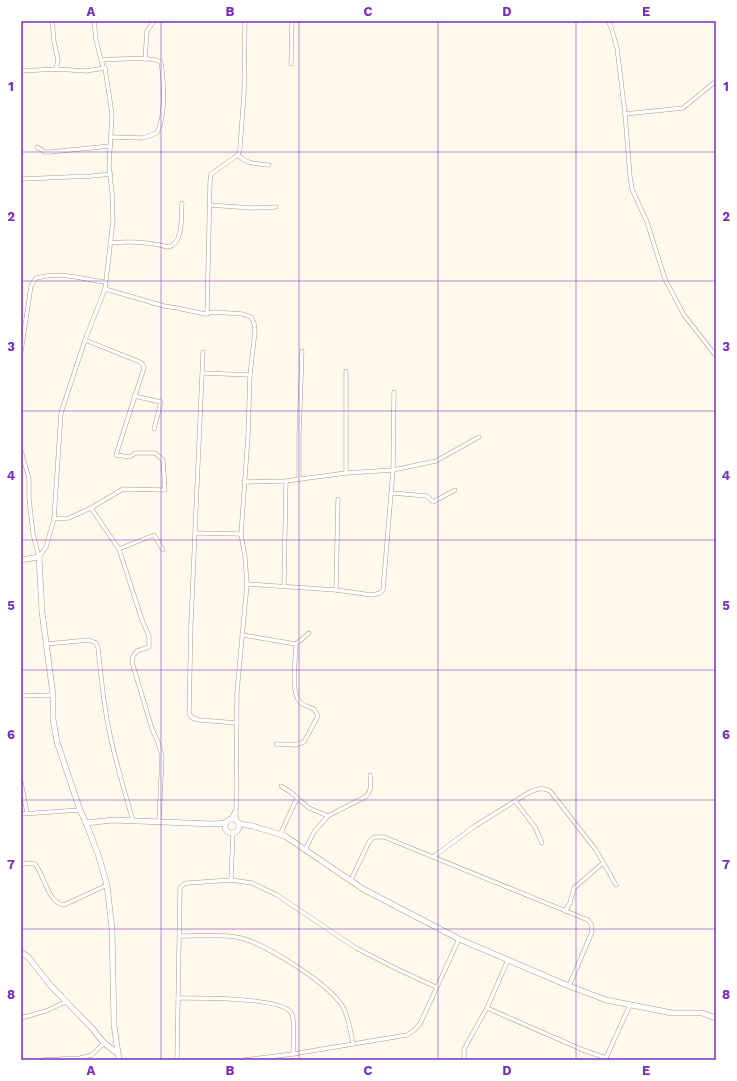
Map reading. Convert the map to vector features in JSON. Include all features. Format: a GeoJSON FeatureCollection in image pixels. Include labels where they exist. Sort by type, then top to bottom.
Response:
{"type":"FeatureCollection","features":[{"type":"Feature","properties":{"kind":"street"},"geometry":{"type":"LineString","coordinates":[[52,21],[58,60],[56,69]]}},
{"type":"Feature","properties":{"kind":"street"},"geometry":{"type":"LineString","coordinates":[[21,560],[39,557],[46,547],[54,520],[61,413],[85,340],[105,289],[113,221],[111,174],[109,167],[112,114],[105,68],[103,67],[96,40],[94,21]]}},
{"type":"Feature","properties":{"kind":"street"},"geometry":{"type":"LineString","coordinates":[[145,59],[147,31],[154,21]]}},
{"type":"Feature","properties":{"kind":"street"},"geometry":{"type":"LineString","coordinates":[[207,314],[211,174],[238,155],[240,148],[244,93],[245,21]]}},
{"type":"Feature","properties":{"kind":"street"},"geometry":{"type":"LineString","coordinates":[[291,64],[292,21]]}},
{"type":"Feature","properties":{"kind":"street"},"geometry":{"type":"LineString","coordinates":[[608,21],[617,48],[632,189],[647,222],[665,279],[684,315],[716,356]]}},
{"type":"Feature","properties":{"kind":"street"},"geometry":{"type":"LineString","coordinates":[[101,60],[124,58],[157,59],[161,62],[164,75],[164,91],[160,128],[157,133],[143,138],[111,137]]}},
{"type":"Feature","properties":{"kind":"street"},"geometry":{"type":"LineString","coordinates":[[21,71],[56,69],[86,71],[105,68]]}},
{"type":"Feature","properties":{"kind":"street"},"geometry":{"type":"LineString","coordinates":[[625,114],[683,108],[716,81]]}},
{"type":"Feature","properties":{"kind":"street"},"geometry":{"type":"LineString","coordinates":[[37,147],[45,152],[50,152],[110,146]]}},
{"type":"Feature","properties":{"kind":"street"},"geometry":{"type":"LineString","coordinates":[[238,155],[246,162],[269,165]]}},
{"type":"Feature","properties":{"kind":"street"},"geometry":{"type":"LineString","coordinates":[[21,179],[111,174]]}},
{"type":"Feature","properties":{"kind":"street"},"geometry":{"type":"LineString","coordinates":[[110,243],[127,241],[148,243],[168,248],[171,247],[176,244],[180,234],[182,203]]}},
{"type":"Feature","properties":{"kind":"street"},"geometry":{"type":"LineString","coordinates":[[209,205],[254,208],[276,207]]}},
{"type":"Feature","properties":{"kind":"street"},"geometry":{"type":"LineString","coordinates":[[21,352],[31,286],[36,278],[48,275],[65,275],[105,282]]}},
{"type":"Feature","properties":{"kind":"street"},"geometry":{"type":"LineString","coordinates":[[105,289],[164,306],[205,314],[214,312],[242,314],[251,317],[254,323],[255,331],[250,375],[248,436],[241,534],[245,557],[247,584],[237,692],[236,810],[233,832],[231,880]]}},
{"type":"Feature","properties":{"kind":"street"},"geometry":{"type":"LineString","coordinates":[[54,520],[69,518],[123,489],[165,490],[163,460],[155,453],[135,453],[130,457],[116,455],[144,368],[143,365],[140,362],[85,340]]}},
{"type":"Feature","properties":{"kind":"street"},"geometry":{"type":"LineString","coordinates":[[203,352],[191,622],[189,714],[193,718],[199,720],[237,723]]}},
{"type":"Feature","properties":{"kind":"street"},"geometry":{"type":"LineString","coordinates":[[299,480],[302,352]]}},
{"type":"Feature","properties":{"kind":"street"},"geometry":{"type":"LineString","coordinates":[[346,370],[346,473]]}},
{"type":"Feature","properties":{"kind":"street"},"geometry":{"type":"LineString","coordinates":[[203,373],[250,375]]}},
{"type":"Feature","properties":{"kind":"street"},"geometry":{"type":"LineString","coordinates":[[247,584],[336,590],[372,595],[378,594],[383,590],[392,493],[394,392]]}},
{"type":"Feature","properties":{"kind":"street"},"geometry":{"type":"LineString","coordinates":[[134,396],[161,402],[154,429]]}},
{"type":"Feature","properties":{"kind":"street"},"geometry":{"type":"LineString","coordinates":[[244,482],[299,480],[346,473],[393,470],[436,462],[479,437]]}},
{"type":"Feature","properties":{"kind":"street"},"geometry":{"type":"LineString","coordinates":[[21,451],[29,478],[29,498],[32,527],[39,557],[42,612],[53,695],[53,718],[57,742],[108,885],[111,917],[114,1025],[119,1060]]}},
{"type":"Feature","properties":{"kind":"street"},"geometry":{"type":"LineString","coordinates":[[284,586],[286,481]]}},
{"type":"Feature","properties":{"kind":"street"},"geometry":{"type":"LineString","coordinates":[[392,493],[427,496],[433,502],[455,490]]}},
{"type":"Feature","properties":{"kind":"street"},"geometry":{"type":"LineString","coordinates":[[336,590],[338,499]]}},
{"type":"Feature","properties":{"kind":"street"},"geometry":{"type":"LineString","coordinates":[[90,508],[119,549],[142,620],[149,636],[149,647],[137,651],[132,656],[132,662],[152,729],[162,756],[159,822]]}},
{"type":"Feature","properties":{"kind":"street"},"geometry":{"type":"LineString","coordinates":[[195,533],[241,534]]}},
{"type":"Feature","properties":{"kind":"street"},"geometry":{"type":"LineString","coordinates":[[119,549],[154,535],[163,550]]}},
{"type":"Feature","properties":{"kind":"street"},"geometry":{"type":"LineString","coordinates":[[276,744],[295,745],[304,742],[318,716],[314,709],[303,705],[299,701],[295,694],[293,682],[296,644],[309,633]]}},
{"type":"Feature","properties":{"kind":"street"},"geometry":{"type":"LineString","coordinates":[[242,635],[296,644]]}},
{"type":"Feature","properties":{"kind":"street"},"geometry":{"type":"LineString","coordinates":[[46,644],[90,640],[96,644],[98,648],[103,697],[108,726],[133,821]]}},
{"type":"Feature","properties":{"kind":"street"},"geometry":{"type":"LineString","coordinates":[[21,696],[53,695]]}},
{"type":"Feature","properties":{"kind":"street"},"geometry":{"type":"LineString","coordinates":[[305,850],[314,832],[328,816],[366,797],[371,788],[370,776]]}},
{"type":"Feature","properties":{"kind":"street"},"geometry":{"type":"LineString","coordinates":[[21,782],[28,813]]}},
{"type":"Feature","properties":{"kind":"street"},"geometry":{"type":"LineString","coordinates":[[281,786],[292,793],[309,808],[328,816]]}},
{"type":"Feature","properties":{"kind":"street"},"geometry":{"type":"LineString","coordinates":[[433,857],[475,826],[515,801],[537,789],[545,788],[550,791],[596,850],[616,885]]}},
{"type":"Feature","properties":{"kind":"street"},"geometry":{"type":"LineString","coordinates":[[280,834],[297,798]]}},
{"type":"Feature","properties":{"kind":"street"},"geometry":{"type":"LineString","coordinates":[[515,801],[535,827],[542,844]]}},
{"type":"Feature","properties":{"kind":"street"},"geometry":{"type":"LineString","coordinates":[[21,814],[80,810]]}},
{"type":"Feature","properties":{"kind":"street"},"geometry":{"type":"LineString","coordinates":[[86,823],[113,820],[213,824],[234,823],[253,826],[280,834],[363,889],[458,939],[569,986],[606,1000],[672,1013],[702,1013],[716,1018]]}},
{"type":"Feature","properties":{"kind":"street"},"geometry":{"type":"LineString","coordinates":[[227,830],[234,823]]}},
{"type":"Feature","properties":{"kind":"street"},"geometry":{"type":"LineString","coordinates":[[213,824],[233,832]]}},
{"type":"Feature","properties":{"kind":"street"},"geometry":{"type":"LineString","coordinates":[[351,880],[369,842],[374,837],[384,837],[588,920],[592,928],[569,986]]}},
{"type":"Feature","properties":{"kind":"street"},"geometry":{"type":"LineString","coordinates":[[21,865],[27,863],[35,864],[51,896],[61,905],[108,885]]}},
{"type":"Feature","properties":{"kind":"street"},"geometry":{"type":"LineString","coordinates":[[564,911],[570,903],[574,888],[603,863]]}},
{"type":"Feature","properties":{"kind":"street"},"geometry":{"type":"LineString","coordinates":[[177,1060],[180,888],[195,881],[231,880],[252,883],[277,895],[356,948],[399,970],[436,986]]}},
{"type":"Feature","properties":{"kind":"street"},"geometry":{"type":"LineString","coordinates":[[180,936],[241,938],[254,943],[297,967],[325,987],[344,1008],[352,1044]]}},
{"type":"Feature","properties":{"kind":"street"},"geometry":{"type":"LineString","coordinates":[[244,1060],[293,1054],[397,1038],[407,1035],[420,1024],[458,939]]}},
{"type":"Feature","properties":{"kind":"street"},"geometry":{"type":"LineString","coordinates":[[21,952],[65,1002],[91,1027],[104,1043],[117,1053]]}},
{"type":"Feature","properties":{"kind":"street"},"geometry":{"type":"LineString","coordinates":[[464,1060],[464,1049],[487,1008],[508,960]]}},
{"type":"Feature","properties":{"kind":"street"},"geometry":{"type":"LineString","coordinates":[[179,998],[242,999],[278,1005],[288,1009],[292,1014],[293,1054]]}},
{"type":"Feature","properties":{"kind":"street"},"geometry":{"type":"LineString","coordinates":[[21,1018],[46,1011],[65,1002]]}},
{"type":"Feature","properties":{"kind":"street"},"geometry":{"type":"LineString","coordinates":[[487,1008],[606,1059],[630,1005]]}},
{"type":"Feature","properties":{"kind":"street"},"geometry":{"type":"LineString","coordinates":[[42,1060],[80,1058],[92,1055],[104,1043]]}}]}
